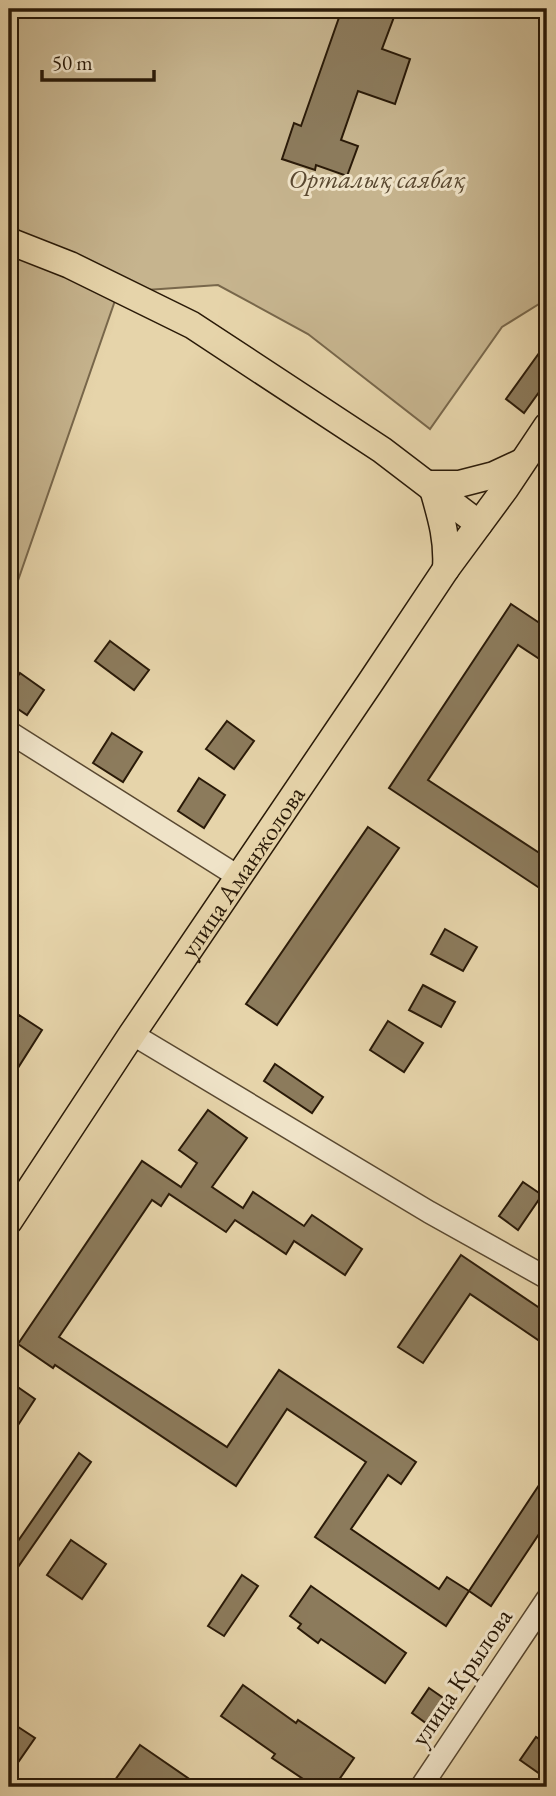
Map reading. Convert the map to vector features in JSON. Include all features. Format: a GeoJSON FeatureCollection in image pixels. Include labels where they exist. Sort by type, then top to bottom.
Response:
{"type":"FeatureCollection","features":[{"type":"Feature","properties":{"kind":"main road"},"geometry":{"type":"LineString","coordinates":[[9,241],[70,264],[192,325],[382,450],[479,524]]}},
{"type":"Feature","properties":{"kind":"main road"},"geometry":{"type":"LineString","coordinates":[[430,487],[459,484],[494,475],[522,462],[547,426]]}},
{"type":"Feature","properties":{"kind":"main road","name":"улица Аманжолова"},"geometry":{"type":"LineString","coordinates":[[9,1221],[446,569],[522,462]]}},
{"type":"Feature","properties":{"kind":"main road"},"geometry":{"type":"LineString","coordinates":[[430,487],[445,528],[446,569]]}},
{"type":"Feature","properties":{"kind":"street"},"geometry":{"type":"LineString","coordinates":[[9,732],[239,877]]}},
{"type":"Feature","properties":{"kind":"street"},"geometry":{"type":"LineString","coordinates":[[132,1034],[429,1212],[547,1278]]}},
{"type":"Feature","properties":{"kind":"street","name":"улица Крылова"},"geometry":{"type":"LineString","coordinates":[[421,1787],[547,1599]]}},
{"type":"Feature","properties":{"kind":"green space","name":"Орталық саябақ"},"geometry":{"type":"Polygon","coordinates":[[[9,9],[547,9],[547,299],[502,327],[430,429],[308,334],[218,285],[118,292],[14,592],[9,594],[9,9]]]}},
{"type":"Feature","properties":{"kind":"building"},"geometry":{"type":"Polygon","coordinates":[[[342,9],[397,9],[382,49],[410,59],[395,104],[358,91],[341,140],[358,146],[347,176],[316,165],[315,170],[282,159],[294,123],[301,126],[342,9]]]}},
{"type":"Feature","properties":{"kind":"building"},"geometry":{"type":"Polygon","coordinates":[[[547,342],[547,381],[524,413],[506,399],[547,342]]]}},
{"type":"Feature","properties":{"kind":"building"},"geometry":{"type":"Polygon","coordinates":[[[511,604],[547,628],[547,664],[518,645],[428,780],[547,858],[547,893],[389,788],[511,604]]]}},
{"type":"Feature","properties":{"kind":"building"},"geometry":{"type":"Polygon","coordinates":[[[110,641],[149,670],[134,690],[95,661],[110,641]]]}},
{"type":"Feature","properties":{"kind":"building"},"geometry":{"type":"Polygon","coordinates":[[[20,673],[44,690],[27,715],[9,703],[9,689],[20,673]]]}},
{"type":"Feature","properties":{"kind":"building"},"geometry":{"type":"Polygon","coordinates":[[[227,721],[254,741],[234,769],[206,749],[227,721]]]}},
{"type":"Feature","properties":{"kind":"building"},"geometry":{"type":"Polygon","coordinates":[[[112,733],[142,752],[123,782],[93,763],[112,733]]]}},
{"type":"Feature","properties":{"kind":"building"},"geometry":{"type":"Polygon","coordinates":[[[199,778],[225,795],[204,828],[178,811],[199,778]]]}},
{"type":"Feature","properties":{"kind":"building"},"geometry":{"type":"Polygon","coordinates":[[[368,827],[399,848],[277,1025],[246,1004],[368,827]]]}},
{"type":"Feature","properties":{"kind":"building"},"geometry":{"type":"Polygon","coordinates":[[[445,929],[477,947],[463,971],[431,954],[445,929]]]}},
{"type":"Feature","properties":{"kind":"building"},"geometry":{"type":"Polygon","coordinates":[[[423,985],[455,1002],[441,1027],[409,1010],[423,985]]]}},
{"type":"Feature","properties":{"kind":"building"},"geometry":{"type":"Polygon","coordinates":[[[19,1015],[42,1030],[9,1082],[9,1031],[19,1015]]]}},
{"type":"Feature","properties":{"kind":"building"},"geometry":{"type":"Polygon","coordinates":[[[388,1021],[423,1043],[404,1072],[370,1050],[388,1021]]]}},
{"type":"Feature","properties":{"kind":"building"},"geometry":{"type":"Polygon","coordinates":[[[275,1064],[323,1097],[312,1113],[264,1081],[275,1064]]]}},
{"type":"Feature","properties":{"kind":"building"},"geometry":{"type":"Polygon","coordinates":[[[208,1110],[247,1138],[212,1187],[243,1208],[253,1192],[304,1226],[312,1215],[362,1249],[345,1275],[294,1241],[286,1254],[235,1220],[226,1232],[169,1194],[161,1206],[152,1200],[59,1337],[227,1447],[279,1370],[416,1462],[401,1484],[388,1475],[351,1529],[439,1589],[447,1577],[469,1591],[446,1626],[315,1537],[366,1462],[287,1409],[236,1486],[55,1365],[53,1368],[18,1344],[142,1161],[181,1187],[197,1163],[179,1150],[208,1110]]]}},
{"type":"Feature","properties":{"kind":"building"},"geometry":{"type":"Polygon","coordinates":[[[523,1182],[542,1195],[518,1230],[499,1216],[523,1182]]]}},
{"type":"Feature","properties":{"kind":"building"},"geometry":{"type":"Polygon","coordinates":[[[461,1255],[547,1313],[547,1346],[470,1294],[423,1363],[398,1347],[461,1255]]]}},
{"type":"Feature","properties":{"kind":"building"},"geometry":{"type":"Polygon","coordinates":[[[9,1381],[35,1399],[9,1439],[9,1381]]]}},
{"type":"Feature","properties":{"kind":"building"},"geometry":{"type":"Polygon","coordinates":[[[79,1453],[91,1462],[9,1580],[9,1554],[79,1453]]]}},
{"type":"Feature","properties":{"kind":"building"},"geometry":{"type":"Polygon","coordinates":[[[547,1473],[547,1522],[491,1606],[469,1591],[547,1473]]]}},
{"type":"Feature","properties":{"kind":"building"},"geometry":{"type":"Polygon","coordinates":[[[71,1540],[106,1564],[82,1599],[47,1575],[71,1540]]]}},
{"type":"Feature","properties":{"kind":"building"},"geometry":{"type":"Polygon","coordinates":[[[242,1575],[258,1586],[224,1636],[208,1626],[242,1575]]]}},
{"type":"Feature","properties":{"kind":"building"},"geometry":{"type":"Polygon","coordinates":[[[311,1586],[406,1653],[385,1683],[321,1639],[318,1643],[298,1628],[301,1624],[290,1616],[311,1586]]]}},
{"type":"Feature","properties":{"kind":"building"},"geometry":{"type":"Polygon","coordinates":[[[243,1685],[296,1723],[298,1720],[354,1758],[334,1787],[315,1787],[272,1758],[275,1754],[221,1716],[243,1685]]]}},
{"type":"Feature","properties":{"kind":"building"},"geometry":{"type":"Polygon","coordinates":[[[429,1688],[452,1704],[434,1729],[412,1713],[429,1688]]]}},
{"type":"Feature","properties":{"kind":"building"},"geometry":{"type":"Polygon","coordinates":[[[9,1721],[35,1738],[19,1761],[9,1754],[9,1721]]]}},
{"type":"Feature","properties":{"kind":"building"},"geometry":{"type":"Polygon","coordinates":[[[547,1728],[547,1779],[520,1760],[536,1737],[539,1739],[547,1728]]]}},
{"type":"Feature","properties":{"kind":"building"},"geometry":{"type":"Polygon","coordinates":[[[140,1745],[201,1787],[110,1787],[140,1745]]]}}]}
